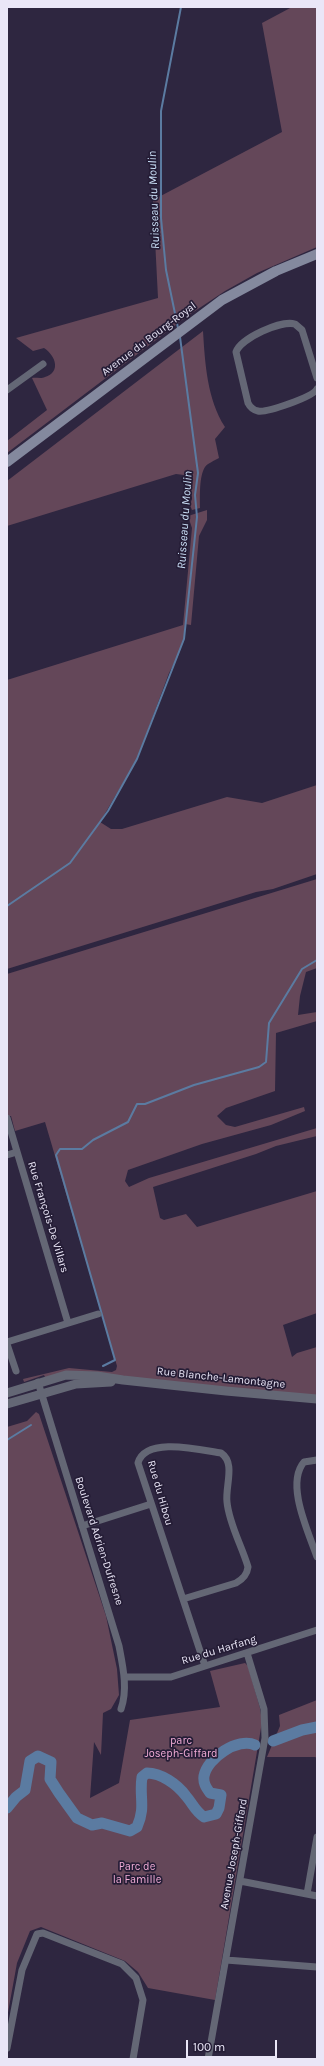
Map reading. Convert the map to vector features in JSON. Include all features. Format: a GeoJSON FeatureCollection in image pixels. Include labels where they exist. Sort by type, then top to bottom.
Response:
{"type":"FeatureCollection","features":[{"type":"Feature","properties":{"kind":"main road","name":"Avenue du Bourg-Royal"},"geometry":{"type":"LineString","coordinates":[[7,462],[222,300],[276,271],[317,254]]}},
{"type":"Feature","properties":{"kind":"street"},"geometry":{"type":"LineString","coordinates":[[317,378],[315,360],[302,330],[299,326],[291,323],[261,332],[240,344],[236,352],[248,403],[254,410],[262,411],[308,397],[317,390]]}},
{"type":"Feature","properties":{"kind":"street"},"geometry":{"type":"LineString","coordinates":[[7,390],[43,364]]}},
{"type":"Feature","properties":{"kind":"street","name":"Rue François-De Villars"},"geometry":{"type":"LineString","coordinates":[[7,1118],[68,1323]]}},
{"type":"Feature","properties":{"kind":"street"},"geometry":{"type":"LineString","coordinates":[[7,1155],[17,1152]]}},
{"type":"Feature","properties":{"kind":"street"},"geometry":{"type":"LineString","coordinates":[[16,1371],[7,1343],[98,1314]]}},
{"type":"Feature","properties":{"kind":"street","name":"Rue Blanche-Lamontagne"},"geometry":{"type":"LineString","coordinates":[[7,1393],[38,1382],[66,1375],[97,1376],[123,1380],[317,1399]]}},
{"type":"Feature","properties":{"kind":"street","name":"Rue Blanche-Lamontagne"},"geometry":{"type":"LineString","coordinates":[[7,1404],[76,1384],[123,1380]]}},
{"type":"Feature","properties":{"kind":"street","name":"Boulevard Adrien-Dufresne"},"geometry":{"type":"LineString","coordinates":[[38,1382],[82,1526],[111,1614],[125,1677],[121,1709]]}},
{"type":"Feature","properties":{"kind":"street","name":"Rue du Hibou"},"geometry":{"type":"LineString","coordinates":[[183,1600],[236,1583],[243,1579],[247,1573],[245,1559],[227,1502],[229,1467],[226,1456],[222,1453],[167,1446],[158,1447],[143,1453],[138,1463],[151,1504],[183,1600],[205,1666]]}},
{"type":"Feature","properties":{"kind":"street"},"geometry":{"type":"LineString","coordinates":[[317,1460],[304,1462],[300,1466],[297,1495],[317,1557]]}},
{"type":"Feature","properties":{"kind":"street"},"geometry":{"type":"LineString","coordinates":[[82,1526],[151,1504]]}},
{"type":"Feature","properties":{"kind":"street","name":"Rue du Harfang"},"geometry":{"type":"LineString","coordinates":[[125,1677],[171,1677],[317,1630]]}},
{"type":"Feature","properties":{"kind":"street","name":"Avenue Joseph-Giffard"},"geometry":{"type":"LineString","coordinates":[[208,2059],[262,1757],[265,1722],[263,1704],[247,1653]]}},
{"type":"Feature","properties":{"kind":"street"},"geometry":{"type":"LineString","coordinates":[[307,1894],[317,1837]]}},
{"type":"Feature","properties":{"kind":"street"},"geometry":{"type":"LineString","coordinates":[[240,1881],[317,1896]]}},
{"type":"Feature","properties":{"kind":"street"},"geometry":{"type":"LineString","coordinates":[[7,2048],[22,1970],[38,1934],[49,1934],[122,1964],[130,1971],[139,1986],[143,2000],[133,2059]]}},
{"type":"Feature","properties":{"kind":"street"},"geometry":{"type":"LineString","coordinates":[[226,1960],[317,1966]]}},
{"type":"Feature","properties":{"kind":"green space"},"geometry":{"type":"Polygon","coordinates":[[[292,7],[317,7],[317,247],[257,273],[225,291],[189,315],[7,453],[7,441],[47,410],[32,378],[42,378],[50,375],[55,368],[54,359],[48,351],[44,348],[33,351],[16,338],[158,298],[153,200],[282,132],[262,23],[292,7]]]}},
{"type":"Feature","properties":{"kind":"green space"},"geometry":{"type":"Polygon","coordinates":[[[203,331],[208,380],[214,405],[225,427],[215,439],[219,458],[208,464],[203,471],[200,487],[200,508],[192,510],[190,505],[192,499],[190,480],[184,475],[176,474],[7,526],[7,481],[203,331]]]}},
{"type":"Feature","properties":{"kind":"green space"},"geometry":{"type":"Polygon","coordinates":[[[207,510],[207,520],[199,536],[191,625],[185,624],[184,639],[178,656],[169,673],[137,759],[100,822],[111,829],[122,829],[227,797],[262,803],[317,785],[317,874],[273,889],[256,892],[7,969],[7,680],[183,625],[192,528],[188,516],[207,510]]]}},
{"type":"Feature","properties":{"kind":"green space"},"geometry":{"type":"Polygon","coordinates":[[[317,879],[317,968],[306,972],[300,996],[298,1015],[317,1012],[317,1021],[276,1033],[275,1091],[226,1108],[217,1116],[226,1125],[235,1127],[304,1107],[305,1111],[271,1125],[202,1144],[128,1170],[125,1181],[129,1187],[149,1178],[317,1128],[317,1136],[276,1146],[256,1154],[153,1187],[160,1218],[164,1220],[186,1214],[197,1227],[317,1191],[317,1313],[283,1325],[292,1357],[297,1353],[317,1347],[317,1396],[45,1377],[44,1375],[24,1382],[23,1379],[69,1368],[112,1372],[116,1370],[117,1366],[45,1122],[15,1131],[11,1116],[7,1116],[7,974],[317,879]]]}},
{"type":"Feature","properties":{"kind":"green space"},"geometry":{"type":"Polygon","coordinates":[[[36,1412],[39,1414],[106,1616],[117,1669],[119,1695],[111,1709],[103,1713],[101,1755],[94,1742],[90,1798],[119,1783],[130,1720],[220,1707],[210,1671],[245,1663],[248,1666],[260,1708],[262,1722],[215,2000],[148,1988],[138,1972],[125,1961],[41,1927],[30,1931],[17,1963],[7,2018],[7,1427],[27,1421],[36,1412]]]}},
{"type":"Feature","properties":{"kind":"green space"},"geometry":{"type":"Polygon","coordinates":[[[317,1700],[317,1758],[267,1757],[280,1726],[279,1715],[317,1700]]]}},
{"type":"Feature","properties":{"kind":"waterway","name":"Ruisseau du Moulin"},"geometry":{"type":"LineString","coordinates":[[178,328],[166,270],[161,218],[161,111],[181,7]]}},
{"type":"Feature","properties":{"kind":"waterway","name":"Ruisseau du Moulin"},"geometry":{"type":"LineString","coordinates":[[7,906],[70,863],[108,811],[137,759],[184,639],[197,517],[195,495],[198,473],[180,337]]}},
{"type":"Feature","properties":{"kind":"waterway"},"geometry":{"type":"LineString","coordinates":[[103,1366],[115,1360],[56,1155],[60,1149],[82,1149],[93,1140],[128,1122],[137,1104],[145,1104],[194,1085],[259,1067],[266,1062],[269,1023],[302,969],[317,960]]}},
{"type":"Feature","properties":{"kind":"waterway"},"geometry":{"type":"LineString","coordinates":[[7,1440],[31,1425]]}},
{"type":"Feature","properties":{"kind":"waterway"},"geometry":{"type":"LineString","coordinates":[[273,1741],[302,1730],[317,1727]]}},
{"type":"Feature","properties":{"kind":"waterway"},"geometry":{"type":"LineString","coordinates":[[7,1808],[16,1797],[25,1790],[30,1761],[38,1756],[51,1762],[50,1779],[77,1818],[92,1825],[102,1823],[130,1831],[137,1827],[142,1808],[142,1777],[147,1773],[158,1775],[173,1783],[204,1817],[216,1814],[219,1808],[221,1795],[210,1793],[206,1787],[204,1783],[206,1769],[217,1756],[232,1747],[248,1743],[255,1745]]}},
{"type":"Feature","properties":{"kind":"park label","name":"parc Joseph-Giffard"},"geometry":{"type":"Point","coordinates":[181,1747]}},
{"type":"Feature","properties":{"kind":"park label","name":"Parc de la Famille"},"geometry":{"type":"Point","coordinates":[137,1873]}}]}
